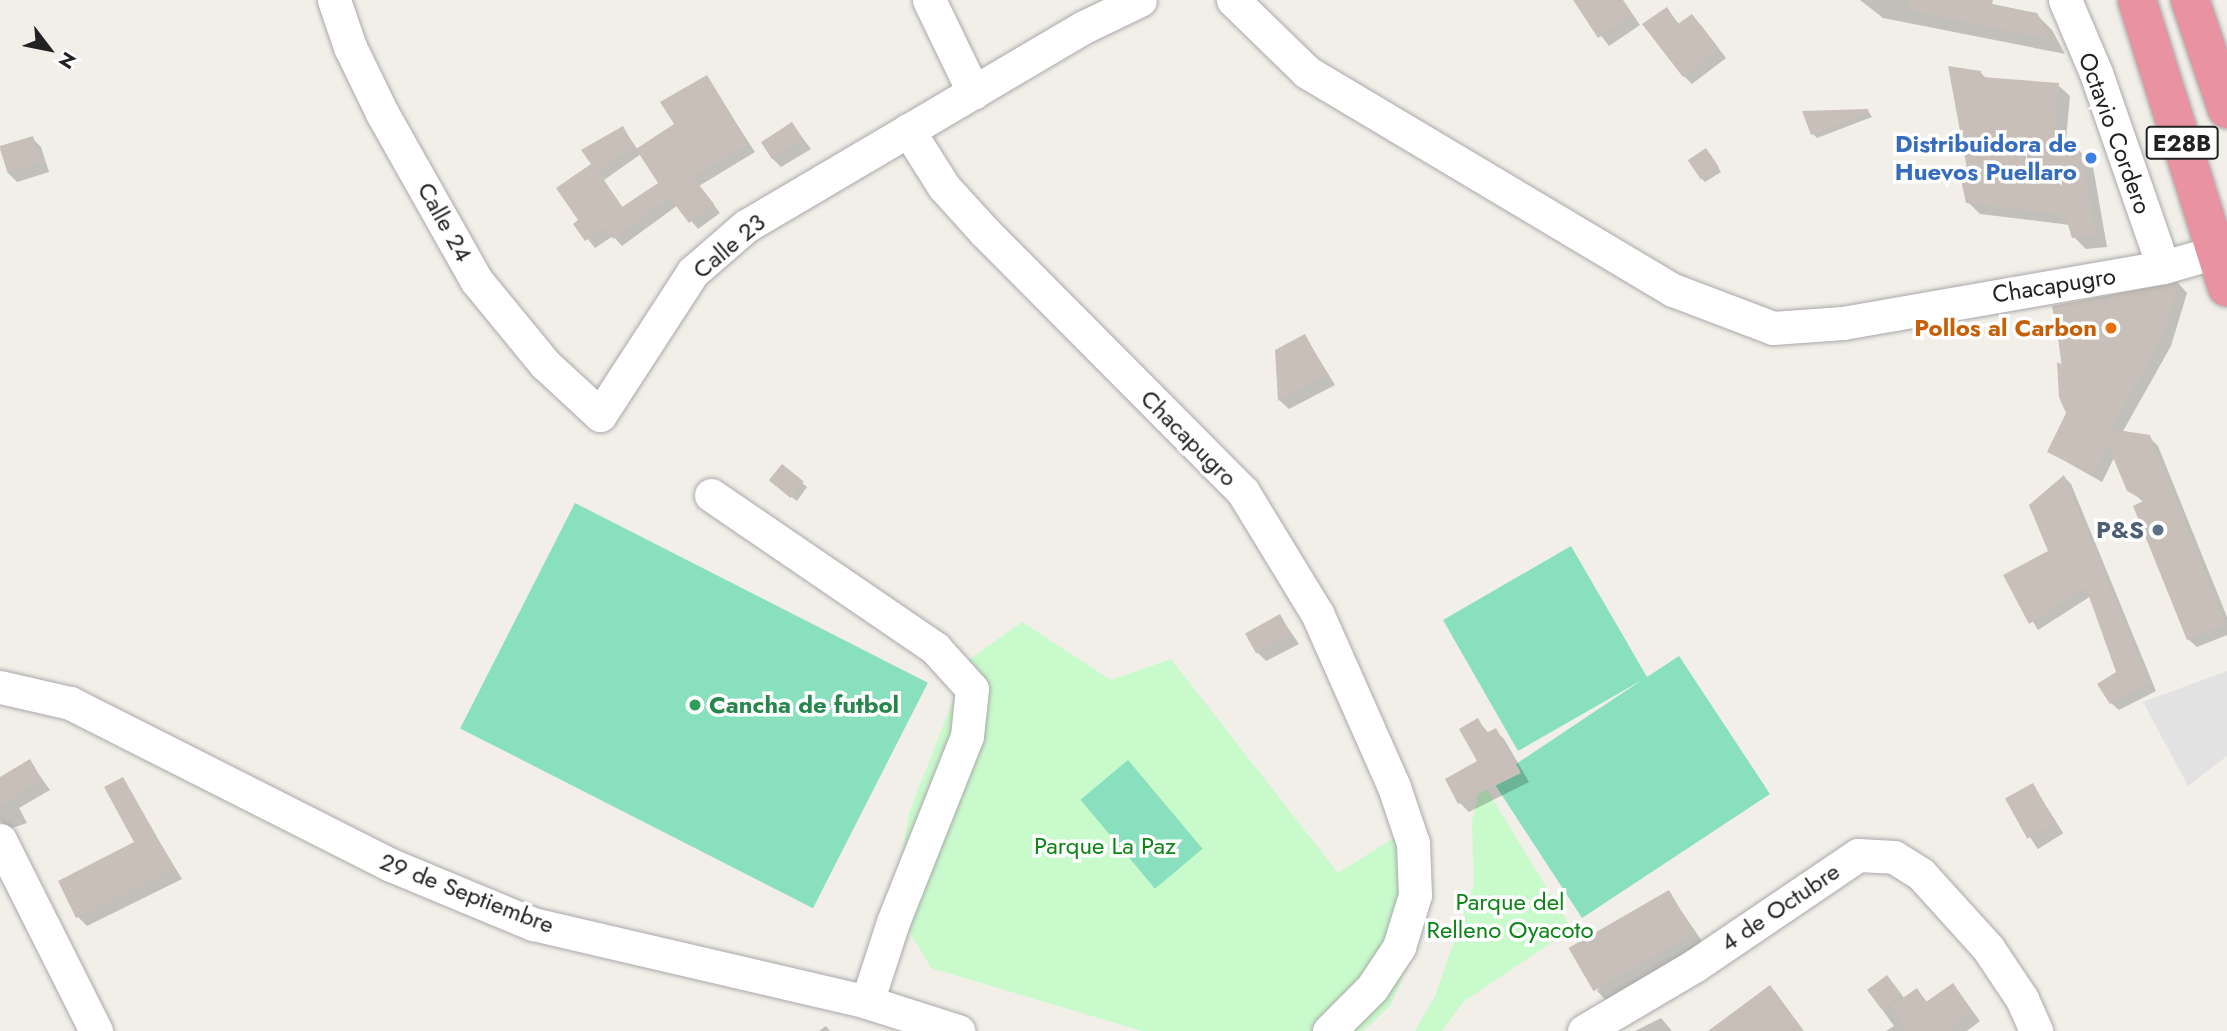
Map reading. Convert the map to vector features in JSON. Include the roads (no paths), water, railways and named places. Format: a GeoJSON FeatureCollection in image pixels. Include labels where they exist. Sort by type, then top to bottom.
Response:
{"type":"FeatureCollection","features":[{"type":"Feature","properties":{"kind":"highway","name":"E28B"},"geometry":{"type":"LineString","coordinates":[[2137,0],[2222,270]]}},
{"type":"Feature","properties":{"kind":"highway","name":"E28B"},"geometry":{"type":"LineString","coordinates":[[2190,0],[2227,109]]}},
{"type":"Feature","properties":{"kind":"street","name":"Calle 24"},"geometry":{"type":"LineString","coordinates":[[334,0],[350,47],[382,113],[476,280],[545,363],[600,415]]}},
{"type":"Feature","properties":{"kind":"street"},"geometry":{"type":"LineString","coordinates":[[929,0],[974,93]]}},
{"type":"Feature","properties":{"kind":"street"},"geometry":{"type":"LineString","coordinates":[[908,130],[1084,27],[1140,0]]}},
{"type":"Feature","properties":{"kind":"street","name":"Chacapugro"},"geometry":{"type":"LineString","coordinates":[[1233,0],[1307,72],[1674,290],[1773,328],[1843,323],[2163,267],[2222,270]]}},
{"type":"Feature","properties":{"kind":"street","name":"Octavio Cordero"},"geometry":{"type":"LineString","coordinates":[[2065,0],[2096,73],[2163,267]]}},
{"type":"Feature","properties":{"kind":"street","name":"Calle 23"},"geometry":{"type":"LineString","coordinates":[[600,415],[693,272],[746,226],[908,130]]}},
{"type":"Feature","properties":{"kind":"street","name":"Chacapugro"},"geometry":{"type":"LineString","coordinates":[[908,130],[944,187],[985,232],[1243,492],[1317,613],[1394,787],[1413,844],[1415,895],[1399,947],[1372,988],[1329,1031]]}},
{"type":"Feature","properties":{"kind":"street"},"geometry":{"type":"LineString","coordinates":[[712,495],[935,648],[972,689],[967,736],[893,922],[867,1002]]}},
{"type":"Feature","properties":{"kind":"street","name":"29 de Septiembre"},"geometry":{"type":"LineString","coordinates":[[0,687],[70,703],[391,865],[533,924],[867,1002],[958,1031]]}},
{"type":"Feature","properties":{"kind":"street"},"geometry":{"type":"LineString","coordinates":[[0,840],[96,1031]]}},
{"type":"Feature","properties":{"kind":"street","name":"4 de Octubre"},"geometry":{"type":"LineString","coordinates":[[1584,1031],[1694,966],[1858,855],[1894,857],[1922,874],[1988,948],[2022,999],[2036,1031]]}},
{"type":"Feature","properties":{"kind":"place","name":"Distribuidora de Huevos Puellaro"},"geometry":{"type":"Point","coordinates":[2091,158]}},
{"type":"Feature","properties":{"kind":"place","name":"Pollos al Carbon"},"geometry":{"type":"Point","coordinates":[2111,328]}},
{"type":"Feature","properties":{"kind":"place","name":"P&S"},"geometry":{"type":"Point","coordinates":[2158,530]}},
{"type":"Feature","properties":{"kind":"place","name":"Cancha de futbol"},"geometry":{"type":"Point","coordinates":[695,705]}},
{"type":"Feature","properties":{"kind":"park label","name":"Parque La Paz"},"geometry":{"type":"Point","coordinates":[1105,846]}},
{"type":"Feature","properties":{"kind":"park label","name":"Parque del Relleno Oyacoto"},"geometry":{"type":"Point","coordinates":[1510,916]}}]}
